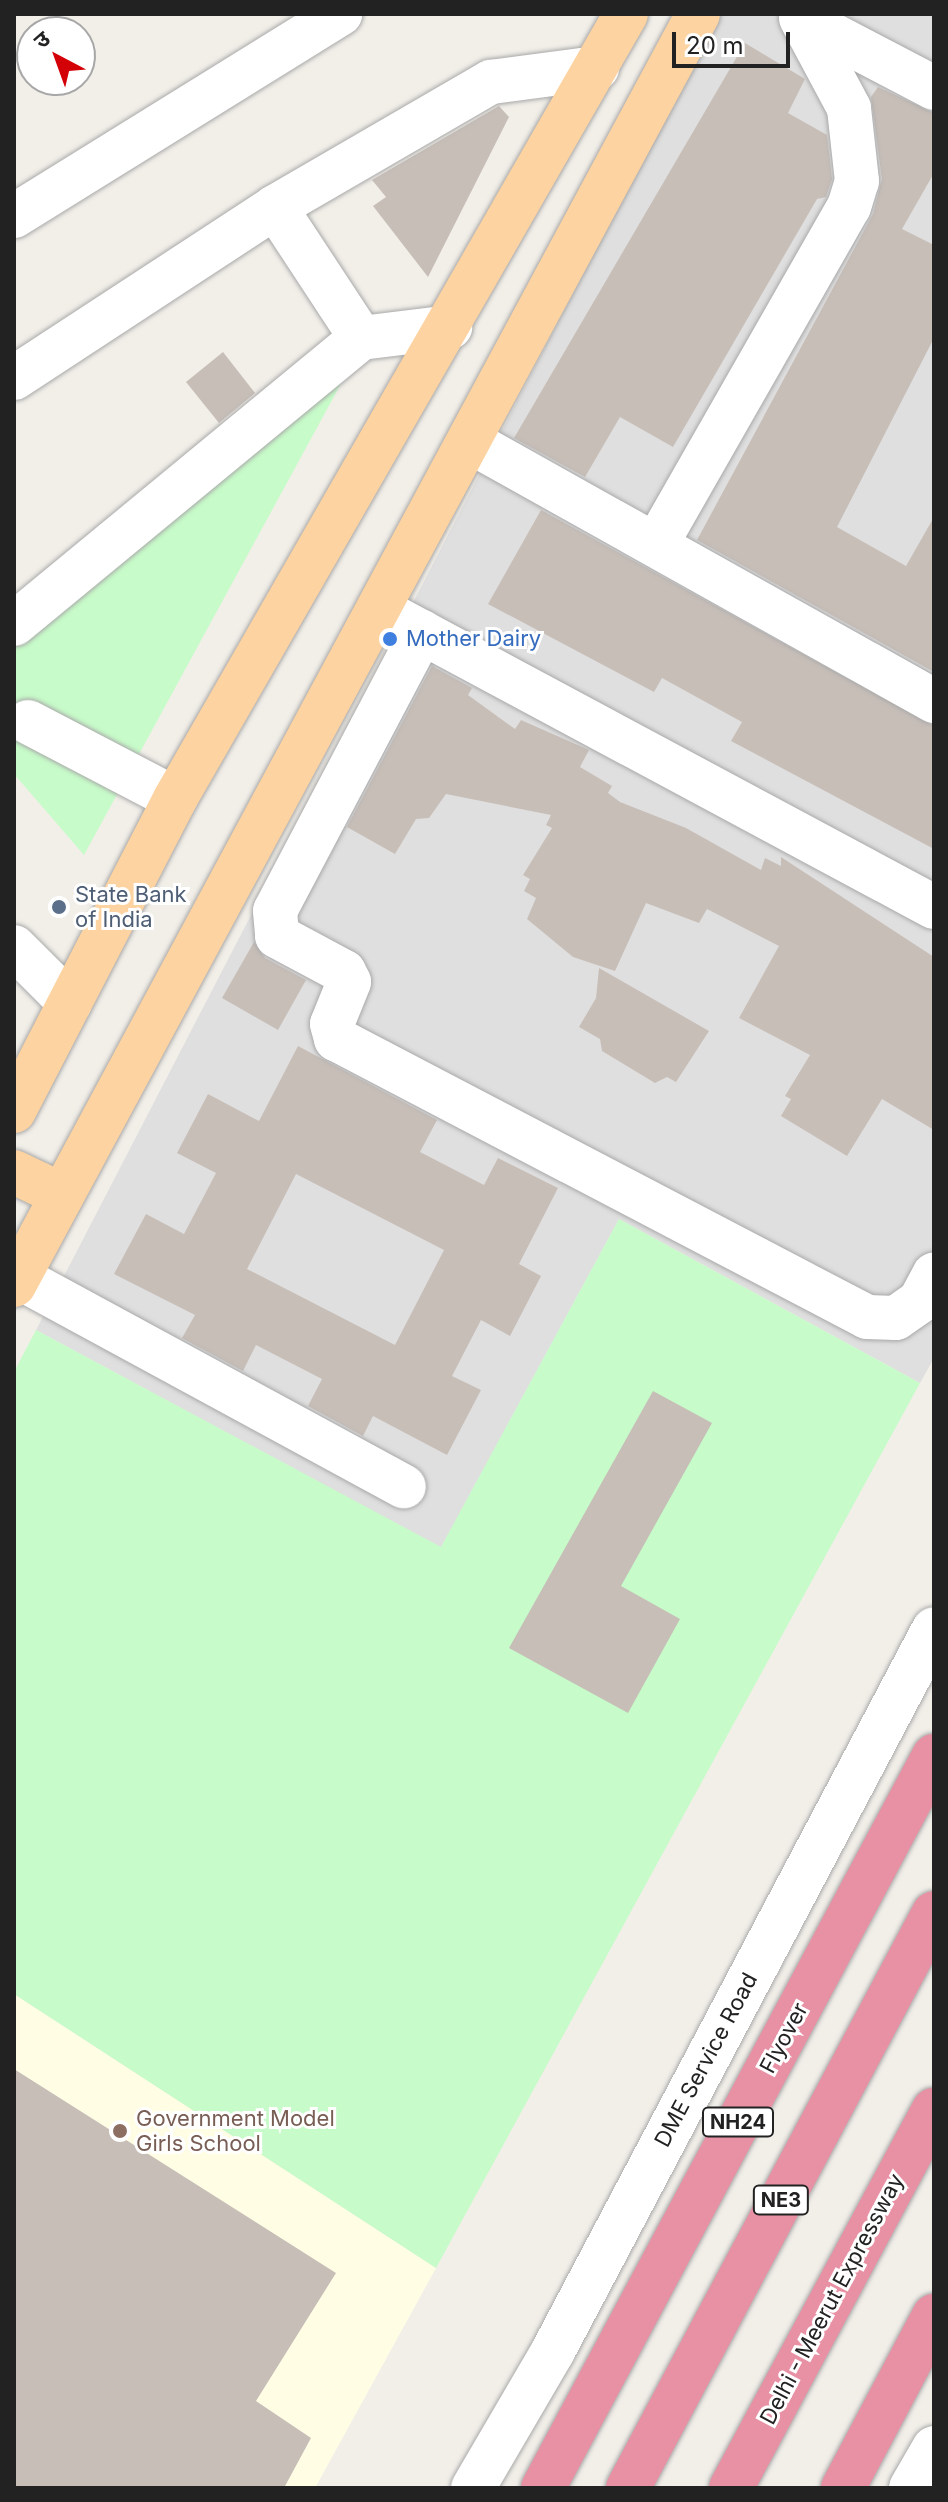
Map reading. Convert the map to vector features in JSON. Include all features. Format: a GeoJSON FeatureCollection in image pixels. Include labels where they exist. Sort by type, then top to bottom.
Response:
{"type":"FeatureCollection","features":[{"type":"Feature","properties":{"kind":"highway","name":"Flyover"},"geometry":{"type":"LineString","coordinates":[[543,2488],[934,1756]]}},
{"type":"Feature","properties":{"kind":"highway","name":"NE3"},"geometry":{"type":"LineString","coordinates":[[628,2488],[934,1913]]}},
{"type":"Feature","properties":{"kind":"highway","name":"Delhi - Meerut Expressway"},"geometry":{"type":"LineString","coordinates":[[731,2488],[934,2110]]}},
{"type":"Feature","properties":{"kind":"highway"},"geometry":{"type":"LineString","coordinates":[[843,2488],[934,2316]]}},
{"type":"Feature","properties":{"kind":"main road"},"geometry":{"type":"LineString","coordinates":[[16,1281],[698,14]]}},
{"type":"Feature","properties":{"kind":"main road"},"geometry":{"type":"LineString","coordinates":[[14,1111],[175,799],[450,327],[611,32]]}},
{"type":"Feature","properties":{"kind":"main road"},"geometry":{"type":"LineString","coordinates":[[14,1172],[62,1195]]}},
{"type":"Feature","properties":{"kind":"street"},"geometry":{"type":"LineString","coordinates":[[14,216],[280,27],[340,14]]}},
{"type":"Feature","properties":{"kind":"street"},"geometry":{"type":"LineString","coordinates":[[657,543],[849,207],[857,181],[849,108],[794,16]]}},
{"type":"Feature","properties":{"kind":"street"},"geometry":{"type":"LineString","coordinates":[[794,16],[934,88]]}},
{"type":"Feature","properties":{"kind":"street"},"geometry":{"type":"LineString","coordinates":[[14,378],[275,207],[491,82],[611,32]]}},
{"type":"Feature","properties":{"kind":"street"},"geometry":{"type":"LineString","coordinates":[[275,207],[361,338]]}},
{"type":"Feature","properties":{"kind":"street"},"geometry":{"type":"LineString","coordinates":[[14,624],[361,338],[450,327]]}},
{"type":"Feature","properties":{"kind":"street"},"geometry":{"type":"LineString","coordinates":[[469,441],[657,543],[934,701]]}},
{"type":"Feature","properties":{"kind":"street"},"geometry":{"type":"LineString","coordinates":[[377,608],[934,907]]}},
{"type":"Feature","properties":{"kind":"street"},"geometry":{"type":"LineString","coordinates":[[422,632],[275,911],[277,936],[344,972],[349,982],[332,1024],[336,1039],[345,1049],[867,1317],[896,1318],[920,1301],[934,1275]]}},
{"type":"Feature","properties":{"kind":"street"},"geometry":{"type":"LineString","coordinates":[[28,722],[175,799]]}},
{"type":"Feature","properties":{"kind":"street"},"geometry":{"type":"LineString","coordinates":[[14,947],[70,1003]]}},
{"type":"Feature","properties":{"kind":"street"},"geometry":{"type":"LineString","coordinates":[[16,1281],[404,1487]]}},
{"type":"Feature","properties":{"kind":"street","name":"DME Service Road"},"geometry":{"type":"LineString","coordinates":[[473,2488],[553,2351],[934,1629]]}},
{"type":"Feature","properties":{"kind":"street"},"geometry":{"type":"LineString","coordinates":[[911,2488],[934,2448]]}},
{"type":"Feature","properties":{"kind":"shaded area"},"geometry":{"type":"Polygon","coordinates":[[[718,14],[934,14],[934,1358],[920,1383],[619,1219],[441,1548],[36,1330],[718,14]]]}},
{"type":"Feature","properties":{"kind":"shaded area","name":"Government Model Girls School"},"geometry":{"type":"Polygon","coordinates":[[[14,1994],[436,2268],[315,2488],[14,2488],[14,1994]]]}},
{"type":"Feature","properties":{"kind":"green space"},"geometry":{"type":"Polygon","coordinates":[[[355,358],[84,855],[14,774],[14,635],[355,358]]]}},
{"type":"Feature","properties":{"kind":"green space"},"geometry":{"type":"Polygon","coordinates":[[[619,1219],[920,1383],[436,2268],[14,1994],[14,1372],[36,1330],[441,1547],[619,1219]]]}},
{"type":"Feature","properties":{"kind":"building"},"geometry":{"type":"Polygon","coordinates":[[[745,43],[805,79],[788,113],[827,135],[832,179],[826,197],[817,199],[673,447],[620,417],[585,477],[514,438],[745,43]]]}},
{"type":"Feature","properties":{"kind":"building"},"geometry":{"type":"Polygon","coordinates":[[[878,87],[934,113],[934,173],[902,229],[934,245],[934,338],[837,527],[906,566],[934,517],[934,672],[697,540],[873,214],[882,179],[871,97],[878,87]]]}},
{"type":"Feature","properties":{"kind":"building"},"geometry":{"type":"Polygon","coordinates":[[[499,106],[509,117],[428,277],[373,206],[386,197],[372,180],[499,106]]]}},
{"type":"Feature","properties":{"kind":"building"},"geometry":{"type":"Polygon","coordinates":[[[223,352],[255,393],[219,423],[186,382],[223,352]]]}},
{"type":"Feature","properties":{"kind":"building"},"geometry":{"type":"Polygon","coordinates":[[[541,510],[934,726],[934,849],[731,741],[742,722],[662,678],[654,692],[488,604],[541,510]]]}},
{"type":"Feature","properties":{"kind":"building"},"geometry":{"type":"Polygon","coordinates":[[[432,666],[472,688],[468,695],[515,729],[521,720],[589,750],[580,767],[612,786],[608,793],[620,802],[686,828],[761,870],[765,858],[781,866],[781,857],[934,957],[934,1130],[882,1099],[847,1156],[781,1116],[791,1099],[785,1096],[810,1055],[739,1018],[779,946],[707,909],[699,923],[646,903],[615,971],[573,957],[527,919],[536,898],[524,891],[530,879],[523,875],[552,828],[546,825],[551,815],[446,794],[429,818],[416,819],[395,854],[347,827],[432,666]]]}},
{"type":"Feature","properties":{"kind":"building"},"geometry":{"type":"Polygon","coordinates":[[[254,942],[265,958],[306,980],[278,1030],[222,998],[254,942]]]}},
{"type":"Feature","properties":{"kind":"building"},"geometry":{"type":"Polygon","coordinates":[[[599,968],[709,1031],[676,1082],[667,1077],[655,1083],[602,1051],[600,1039],[579,1027],[596,998],[599,968]]]}},
{"type":"Feature","properties":{"kind":"building"},"geometry":{"type":"Polygon","coordinates":[[[298,1046],[437,1120],[420,1152],[484,1185],[498,1158],[558,1188],[519,1264],[541,1276],[510,1336],[481,1320],[452,1376],[481,1390],[447,1455],[373,1416],[363,1436],[308,1406],[322,1379],[256,1345],[243,1371],[182,1338],[195,1315],[114,1274],[146,1214],[184,1234],[216,1173],[177,1153],[208,1094],[259,1121],[298,1046]],[[296,1174],[247,1269],[395,1345],[444,1250],[296,1174]]]}},
{"type":"Feature","properties":{"kind":"building"},"geometry":{"type":"Polygon","coordinates":[[[653,1391],[712,1423],[621,1586],[680,1619],[628,1713],[509,1648],[653,1391]]]}},
{"type":"Feature","properties":{"kind":"building","name":"Government Model Girls School"},"geometry":{"type":"Polygon","coordinates":[[[14,2069],[336,2273],[256,2401],[311,2438],[284,2488],[14,2488],[14,2069]]]}},
{"type":"Feature","properties":{"kind":"place","name":"Mother Dairy"},"geometry":{"type":"Point","coordinates":[390,639]}},
{"type":"Feature","properties":{"kind":"place","name":"State Bank of India"},"geometry":{"type":"Point","coordinates":[59,907]}},
{"type":"Feature","properties":{"kind":"place","name":"Government Model Girls School"},"geometry":{"type":"Point","coordinates":[120,2131]}}]}
